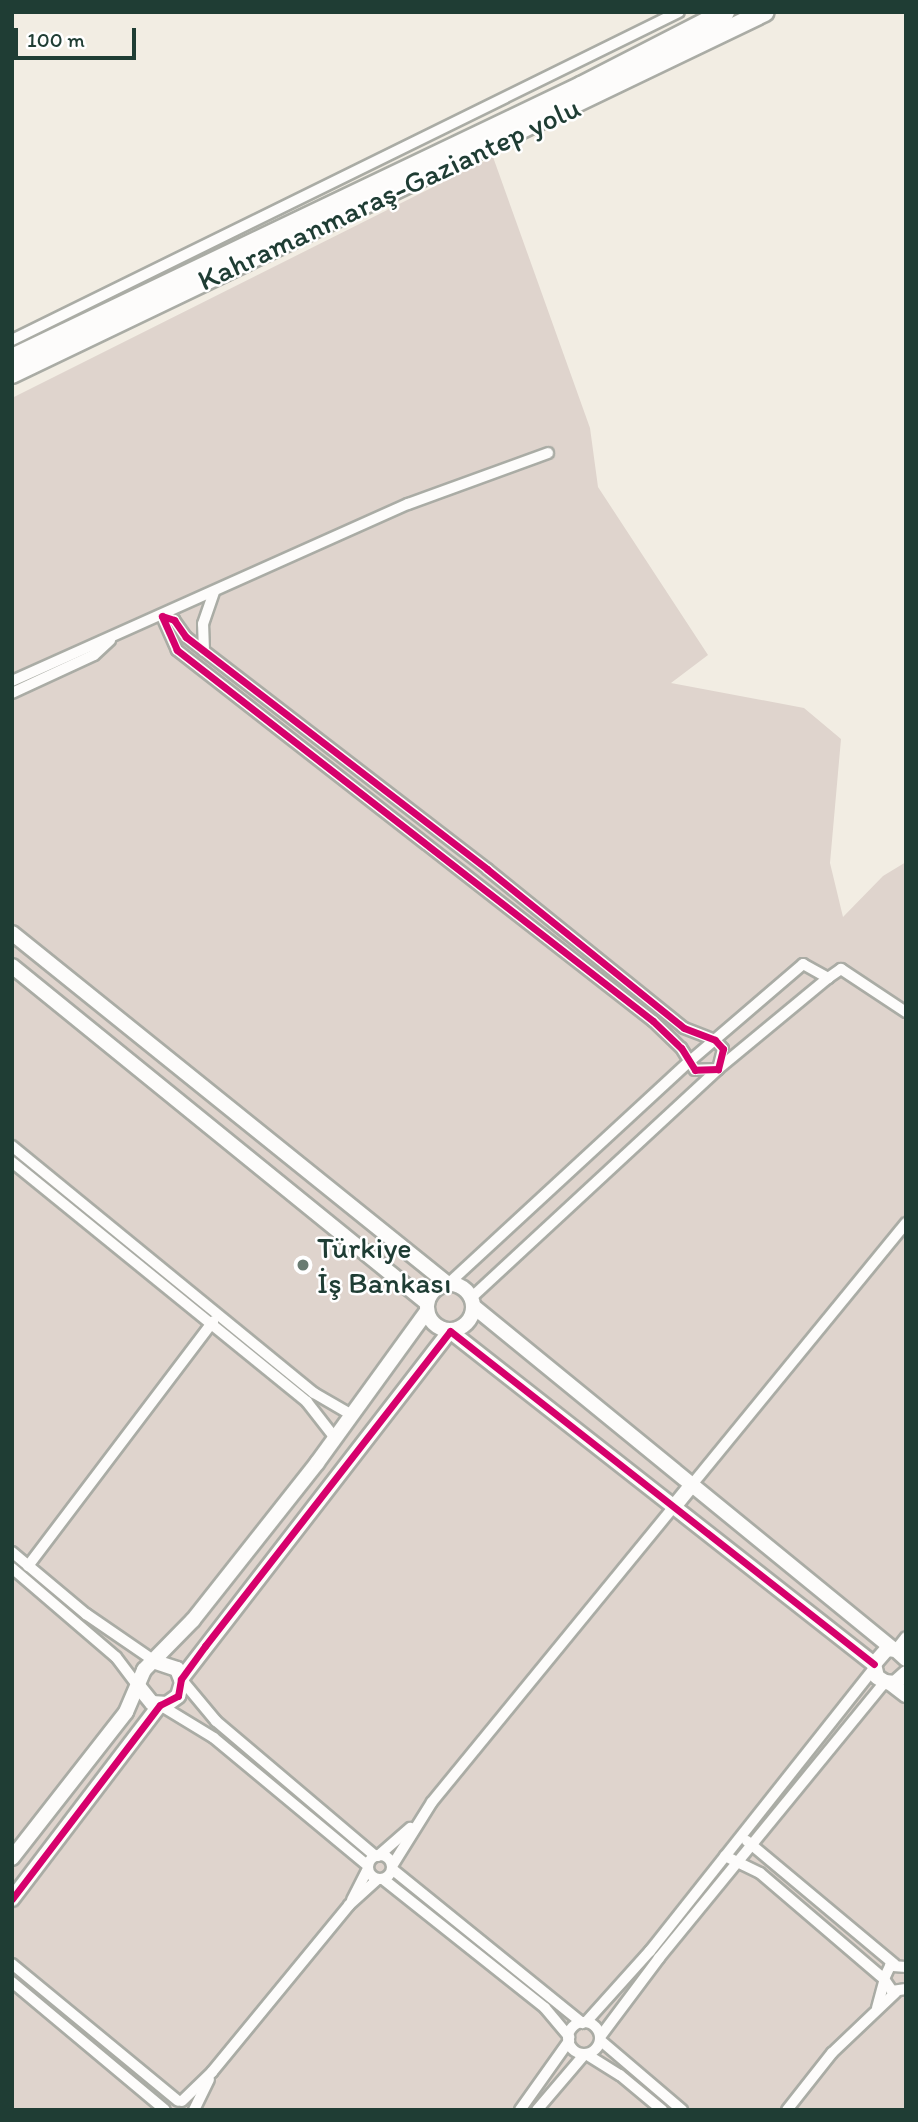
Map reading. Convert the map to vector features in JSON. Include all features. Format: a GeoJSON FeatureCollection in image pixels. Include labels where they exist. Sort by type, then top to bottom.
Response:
{"type":"FeatureCollection","features":[{"type":"Feature","properties":{"kind":"highway","name":"Kahramanmaraş-Gaziantep yolu"},"geometry":{"type":"LineString","coordinates":[[12,358],[581,86],[725,12]]}},
{"type":"Feature","properties":{"kind":"highway","name":"Kahramanmaraş-Gaziantep yolu"},"geometry":{"type":"LineString","coordinates":[[12,373],[765,12]]}},
{"type":"Feature","properties":{"kind":"street"},"geometry":{"type":"LineString","coordinates":[[12,340],[680,12]]}},
{"type":"Feature","properties":{"kind":"street"},"geometry":{"type":"LineString","coordinates":[[12,681],[92,643],[110,640],[408,504],[548,453]]}},
{"type":"Feature","properties":{"kind":"street"},"geometry":{"type":"LineString","coordinates":[[204,651],[203,624],[215,592]]}},
{"type":"Feature","properties":{"kind":"street"},"geometry":{"type":"LineString","coordinates":[[162,615],[174,620],[204,651],[684,1028],[715,1040],[723,1049],[718,1069]]}},
{"type":"Feature","properties":{"kind":"street"},"geometry":{"type":"LineString","coordinates":[[162,615],[177,650],[653,1021],[695,1070],[718,1069]]}},
{"type":"Feature","properties":{"kind":"street"},"geometry":{"type":"LineString","coordinates":[[12,693],[94,655],[110,640]]}},
{"type":"Feature","properties":{"kind":"street"},"geometry":{"type":"LineString","coordinates":[[12,933],[448,1284],[465,1290],[472,1302],[691,1487],[901,1654]]}},
{"type":"Feature","properties":{"kind":"street"},"geometry":{"type":"LineString","coordinates":[[12,1858],[139,1687],[144,1670],[156,1662],[335,1438],[427,1307],[432,1293],[448,1284],[690,1061],[803,964],[828,978]]}},
{"type":"Feature","properties":{"kind":"street"},"geometry":{"type":"LineString","coordinates":[[12,966],[427,1307],[435,1326],[450,1331],[874,1666],[887,1683],[906,1695]]}},
{"type":"Feature","properties":{"kind":"street"},"geometry":{"type":"LineString","coordinates":[[12,1899],[160,1705],[178,1696],[181,1679],[450,1331],[467,1323],[472,1302],[718,1069],[841,969],[906,1012]]}},
{"type":"Feature","properties":{"kind":"street"},"geometry":{"type":"LineString","coordinates":[[12,1146],[314,1393],[352,1415],[371,1432]]}},
{"type":"Feature","properties":{"kind":"street"},"geometry":{"type":"LineString","coordinates":[[12,1162],[307,1402],[335,1438],[354,1453]]}},
{"type":"Feature","properties":{"kind":"street"},"geometry":{"type":"LineString","coordinates":[[23,1171],[31,1162]]}},
{"type":"Feature","properties":{"kind":"street"},"geometry":{"type":"LineString","coordinates":[[170,2110],[212,2073],[349,1905],[392,1867],[416,1823],[906,1223]]}},
{"type":"Feature","properties":{"kind":"street"},"geometry":{"type":"LineString","coordinates":[[129,1257],[137,1248]]}},
{"type":"Feature","properties":{"kind":"street"},"geometry":{"type":"LineString","coordinates":[[28,1566],[213,1326],[213,1310]]}},
{"type":"Feature","properties":{"kind":"street"},"geometry":{"type":"LineString","coordinates":[[12,1552],[116,1637],[156,1662],[173,1666],[216,1721],[376,1856],[387,1857],[392,1867],[512,1975],[560,2022],[576,2052],[585,2054],[633,2085],[662,2110]]}},
{"type":"Feature","properties":{"kind":"street"},"geometry":{"type":"LineString","coordinates":[[12,1568],[116,1657],[145,1698],[214,1738],[381,1879],[512,1975],[597,2029],[600,2039],[682,2110]]}},
{"type":"Feature","properties":{"kind":"street"},"geometry":{"type":"LineString","coordinates":[[901,1654],[906,1637]]}},
{"type":"Feature","properties":{"kind":"street"},"geometry":{"type":"LineString","coordinates":[[529,2108],[585,2054],[597,2048],[600,2039],[696,1892],[874,1666],[882,1651],[901,1654]]}},
{"type":"Feature","properties":{"kind":"street"},"geometry":{"type":"LineString","coordinates":[[529,2108],[569,2039],[706,1900],[887,1683],[906,1673]]}},
{"type":"Feature","properties":{"kind":"street"},"geometry":{"type":"LineString","coordinates":[[349,1905],[376,1856],[416,1823]]}},
{"type":"Feature","properties":{"kind":"street"},"geometry":{"type":"LineString","coordinates":[[741,1836],[899,1965]]}},
{"type":"Feature","properties":{"kind":"street"},"geometry":{"type":"LineString","coordinates":[[725,1856],[760,1874],[884,1980],[902,1992],[877,2008],[832,2053],[787,2110]]}},
{"type":"Feature","properties":{"kind":"street"},"geometry":{"type":"LineString","coordinates":[[696,1892],[706,1900]]}},
{"type":"Feature","properties":{"kind":"street"},"geometry":{"type":"LineString","coordinates":[[877,2008],[884,1980],[906,1956]]}},
{"type":"Feature","properties":{"kind":"street"},"geometry":{"type":"LineString","coordinates":[[12,1964],[193,2110],[212,2073]]}},
{"type":"Feature","properties":{"kind":"street"},"geometry":{"type":"LineString","coordinates":[[12,1982],[165,2110]]}},
{"type":"Feature","properties":{"kind":"street"},"geometry":{"type":"LineString","coordinates":[[633,2085],[641,2076]]}},
{"type":"Feature","properties":{"kind":"shaded area"},"geometry":{"type":"Polygon","coordinates":[[[493,157],[590,428],[598,487],[708,655],[671,683],[804,708],[841,739],[830,863],[843,917],[883,876],[906,862],[906,2110],[12,2110],[12,398],[493,157]]]}},
{"type":"Feature","properties":{"kind":"cycle path"},"geometry":{"type":"LineString","coordinates":[[162,616],[174,620],[186,637],[487,869],[684,1028],[715,1040],[723,1049],[718,1069],[695,1070],[681,1048],[653,1021],[177,650],[162,616]]}},
{"type":"Feature","properties":{"kind":"cycle path"},"geometry":{"type":"LineString","coordinates":[[12,1899],[160,1705],[178,1696],[181,1679],[205,1646],[450,1331],[874,1664]]}},
{"type":"Feature","properties":{"kind":"place","name":"Türkiye İş Bankası"},"geometry":{"type":"Point","coordinates":[303,1265]}}]}
